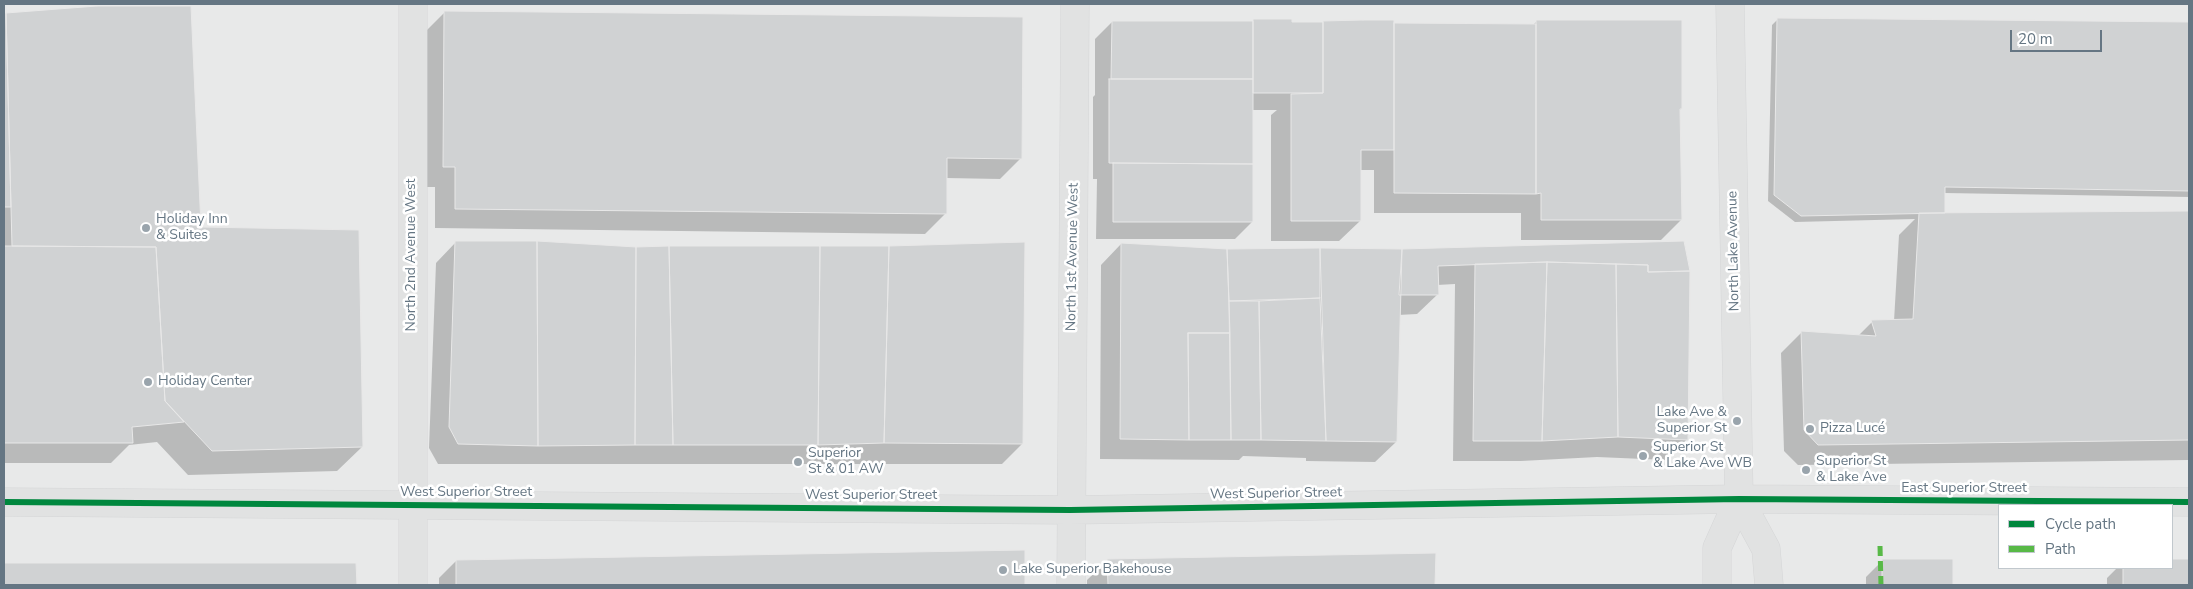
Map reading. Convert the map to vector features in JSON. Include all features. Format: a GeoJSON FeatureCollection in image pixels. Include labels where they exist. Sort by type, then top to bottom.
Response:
{"type":"FeatureCollection","features":[{"type":"Feature","properties":{"kind":"street","name":"North 2nd Avenue West"},"geometry":{"type":"LineString","coordinates":[[413,4],[413,585]]}},
{"type":"Feature","properties":{"kind":"street","name":"North 1st Avenue West"},"geometry":{"type":"LineString","coordinates":[[1071,585],[1070,510],[1075,4]]}},
{"type":"Feature","properties":{"kind":"street","name":"North Lake Avenue"},"geometry":{"type":"LineString","coordinates":[[1730,4],[1739,499]]}},
{"type":"Feature","properties":{"kind":"street","name":"West Superior Street"},"geometry":{"type":"LineString","coordinates":[[4,502],[1070,510],[1739,499]]}},
{"type":"Feature","properties":{"kind":"street","name":"East Superior Street"},"geometry":{"type":"LineString","coordinates":[[1739,499],[2189,502]]}},
{"type":"Feature","properties":{"kind":"street"},"geometry":{"type":"LineString","coordinates":[[1717,585],[1717,548],[1739,499]]}},
{"type":"Feature","properties":{"kind":"street"},"geometry":{"type":"LineString","coordinates":[[1739,499],[1766,549],[1769,585]]}},
{"type":"Feature","properties":{"kind":"shaded area"},"geometry":{"type":"Polygon","coordinates":[[[4,4],[2189,4],[2189,585],[4,585],[4,4]]]}},
{"type":"Feature","properties":{"kind":"building","name":"Holiday Inn & Suites"},"geometry":{"type":"Polygon","coordinates":[[[97,6],[191,6],[201,227],[359,230],[363,447],[212,451],[165,401],[156,247],[12,246],[6,13],[97,6]]]}},
{"type":"Feature","properties":{"kind":"building"},"geometry":{"type":"Polygon","coordinates":[[[444,11],[1023,17],[1022,159],[947,158],[947,214],[455,209],[455,167],[443,167],[444,11]]]}},
{"type":"Feature","properties":{"kind":"building"},"geometry":{"type":"Polygon","coordinates":[[[4,13],[6,13],[11,207],[4,207],[4,13]]]}},
{"type":"Feature","properties":{"kind":"building"},"geometry":{"type":"Polygon","coordinates":[[[1777,18],[2189,22],[2189,191],[1945,187],[1945,213],[1801,216],[1774,195],[1777,18]]]}},
{"type":"Feature","properties":{"kind":"building"},"geometry":{"type":"Polygon","coordinates":[[[1253,19],[1292,19],[1292,22],[1323,22],[1323,93],[1253,93],[1253,19]]]}},
{"type":"Feature","properties":{"kind":"building"},"geometry":{"type":"Polygon","coordinates":[[[1394,20],[1394,150],[1361,150],[1361,221],[1291,221],[1291,94],[1323,93],[1323,21],[1394,20]]]}},
{"type":"Feature","properties":{"kind":"building"},"geometry":{"type":"Polygon","coordinates":[[[1536,20],[1682,20],[1682,109],[1680,109],[1682,220],[1541,220],[1541,193],[1536,194],[1536,20]]]}},
{"type":"Feature","properties":{"kind":"building"},"geometry":{"type":"Polygon","coordinates":[[[1112,21],[1253,21],[1253,79],[1111,79],[1112,21]]]}},
{"type":"Feature","properties":{"kind":"building"},"geometry":{"type":"Polygon","coordinates":[[[1394,23],[1536,24],[1536,194],[1394,193],[1394,23]]]}},
{"type":"Feature","properties":{"kind":"building"},"geometry":{"type":"Polygon","coordinates":[[[1109,79],[1253,79],[1253,164],[1109,163],[1109,79]]]}},
{"type":"Feature","properties":{"kind":"building"},"geometry":{"type":"Polygon","coordinates":[[[1113,163],[1253,164],[1253,222],[1113,222],[1113,163]]]}},
{"type":"Feature","properties":{"kind":"building"},"geometry":{"type":"Polygon","coordinates":[[[2189,211],[2189,440],[1818,445],[1804,430],[1801,331],[1876,336],[1871,320],[1913,319],[1919,213],[2189,211]]]}},
{"type":"Feature","properties":{"kind":"building"},"geometry":{"type":"Polygon","coordinates":[[[455,241],[537,241],[538,446],[458,444],[449,427],[455,241]]]}},
{"type":"Feature","properties":{"kind":"building"},"geometry":{"type":"Polygon","coordinates":[[[537,241],[636,247],[635,445],[538,446],[537,241]]]}},
{"type":"Feature","properties":{"kind":"building"},"geometry":{"type":"Polygon","coordinates":[[[1684,241],[1690,271],[1648,272],[1648,265],[1547,262],[1438,266],[1439,295],[1399,295],[1402,249],[1684,241]]]}},
{"type":"Feature","properties":{"kind":"building"},"geometry":{"type":"Polygon","coordinates":[[[1025,242],[1023,444],[884,443],[889,246],[1025,242]]]}},
{"type":"Feature","properties":{"kind":"building"},"geometry":{"type":"Polygon","coordinates":[[[1121,243],[1227,249],[1230,333],[1188,333],[1189,440],[1120,439],[1121,243]]]}},
{"type":"Feature","properties":{"kind":"building"},"geometry":{"type":"Polygon","coordinates":[[[4,246],[156,247],[165,401],[184,422],[132,427],[133,443],[4,443],[4,246]]]}},
{"type":"Feature","properties":{"kind":"building"},"geometry":{"type":"Polygon","coordinates":[[[669,246],[673,445],[635,445],[636,247],[669,246]]]}},
{"type":"Feature","properties":{"kind":"building"},"geometry":{"type":"Polygon","coordinates":[[[669,246],[820,246],[818,445],[673,445],[669,246]]]}},
{"type":"Feature","properties":{"kind":"building"},"geometry":{"type":"Polygon","coordinates":[[[820,246],[889,246],[884,443],[818,445],[820,246]]]}},
{"type":"Feature","properties":{"kind":"building"},"geometry":{"type":"Polygon","coordinates":[[[1320,248],[1320,298],[1229,301],[1227,249],[1320,248]]]}},
{"type":"Feature","properties":{"kind":"building"},"geometry":{"type":"Polygon","coordinates":[[[1320,248],[1402,249],[1397,442],[1326,441],[1320,248]]]}},
{"type":"Feature","properties":{"kind":"building"},"geometry":{"type":"Polygon","coordinates":[[[1547,262],[1542,441],[1473,441],[1475,264],[1547,262]]]}},
{"type":"Feature","properties":{"kind":"building"},"geometry":{"type":"Polygon","coordinates":[[[1547,262],[1616,264],[1618,437],[1542,441],[1547,262]]]}},
{"type":"Feature","properties":{"kind":"building"},"geometry":{"type":"Polygon","coordinates":[[[1616,264],[1648,265],[1648,272],[1690,271],[1688,440],[1618,437],[1616,264]]]}},
{"type":"Feature","properties":{"kind":"building"},"geometry":{"type":"Polygon","coordinates":[[[1320,298],[1326,441],[1261,440],[1259,301],[1320,298]]]}},
{"type":"Feature","properties":{"kind":"building"},"geometry":{"type":"Polygon","coordinates":[[[1229,301],[1259,301],[1261,440],[1231,440],[1229,301]]]}},
{"type":"Feature","properties":{"kind":"building"},"geometry":{"type":"Polygon","coordinates":[[[1188,333],[1230,333],[1231,440],[1189,440],[1188,333]]]}},
{"type":"Feature","properties":{"kind":"building"},"geometry":{"type":"Polygon","coordinates":[[[1025,550],[1025,585],[456,585],[456,560],[1025,550]]]}},
{"type":"Feature","properties":{"kind":"building"},"geometry":{"type":"Polygon","coordinates":[[[1436,553],[1435,585],[1108,585],[1107,559],[1436,553]]]}},
{"type":"Feature","properties":{"kind":"building"},"geometry":{"type":"Polygon","coordinates":[[[1882,559],[1953,559],[1953,585],[1882,585],[1882,559]]]}},
{"type":"Feature","properties":{"kind":"building"},"geometry":{"type":"Polygon","coordinates":[[[2173,559],[2189,559],[2189,585],[2123,585],[2123,569],[2173,569],[2173,559]]]}},
{"type":"Feature","properties":{"kind":"building"},"geometry":{"type":"Polygon","coordinates":[[[4,563],[356,563],[357,585],[4,585],[4,563]]]}},
{"type":"Feature","properties":{"kind":"marked path"},"geometry":{"type":"LineString","coordinates":[[1880,546],[1881,585]]}},
{"type":"Feature","properties":{"kind":"cycle path"},"geometry":{"type":"LineString","coordinates":[[4,502],[1070,510],[1739,499],[2189,502]]}},
{"type":"Feature","properties":{"kind":"place","name":"Holiday Inn & Suites"},"geometry":{"type":"Point","coordinates":[146,228]}},
{"type":"Feature","properties":{"kind":"place","name":"Holiday Center"},"geometry":{"type":"Point","coordinates":[148,382]}},
{"type":"Feature","properties":{"kind":"place","name":"Lake Ave & Superior St"},"geometry":{"type":"Point","coordinates":[1737,421]}},
{"type":"Feature","properties":{"kind":"place","name":"Pizza Lucé"},"geometry":{"type":"Point","coordinates":[1810,429]}},
{"type":"Feature","properties":{"kind":"place","name":"Superior St & Lake Ave WB"},"geometry":{"type":"Point","coordinates":[1643,456]}},
{"type":"Feature","properties":{"kind":"place","name":"Superior St & 01 AW"},"geometry":{"type":"Point","coordinates":[798,462]}},
{"type":"Feature","properties":{"kind":"place","name":"Superior St & Lake Ave"},"geometry":{"type":"Point","coordinates":[1806,470]}},
{"type":"Feature","properties":{"kind":"place","name":"Lake Superior Bakehouse"},"geometry":{"type":"Point","coordinates":[1003,570]}}]}
